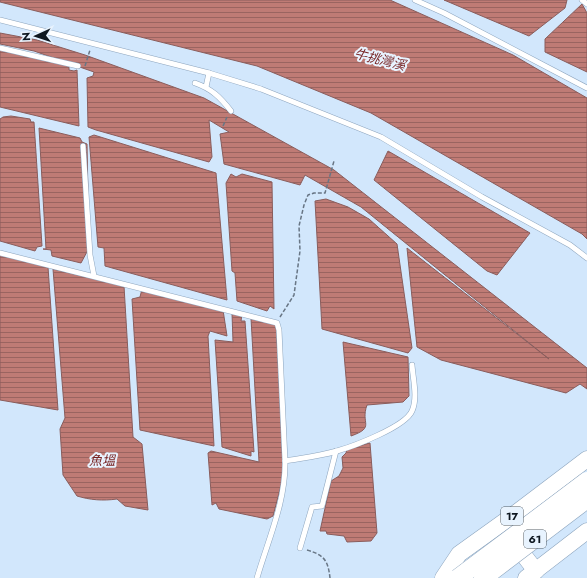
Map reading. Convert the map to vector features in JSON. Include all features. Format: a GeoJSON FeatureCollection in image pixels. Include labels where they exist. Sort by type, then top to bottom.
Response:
{"type":"FeatureCollection","features":[{"type":"Feature","properties":{"kind":"highway","name":"61"},"geometry":{"type":"LineString","coordinates":[[458,578],[587,482]]}},
{"type":"Feature","properties":{"kind":"highway","name":"61"},"geometry":{"type":"LineString","coordinates":[[482,578],[587,499]]}},
{"type":"Feature","properties":{"kind":"main road","name":"17"},"geometry":{"type":"LineString","coordinates":[[443,578],[458,554],[500,525],[587,459]]}},
{"type":"Feature","properties":{"kind":"main road"},"geometry":{"type":"LineString","coordinates":[[500,525],[531,574],[587,531]]}},
{"type":"Feature","properties":{"kind":"lane"},"geometry":{"type":"LineString","coordinates":[[415,0],[587,88]]}},
{"type":"Feature","properties":{"kind":"lane"},"geometry":{"type":"LineString","coordinates":[[582,0],[587,4]]}},
{"type":"Feature","properties":{"kind":"lane"},"geometry":{"type":"LineString","coordinates":[[0,20],[209,73],[261,89],[381,137],[482,197],[570,245],[587,258]]}},
{"type":"Feature","properties":{"kind":"lane"},"geometry":{"type":"LineString","coordinates":[[0,48],[78,66]]}},
{"type":"Feature","properties":{"kind":"lane"},"geometry":{"type":"LineString","coordinates":[[206,87],[209,73]]}},
{"type":"Feature","properties":{"kind":"lane"},"geometry":{"type":"LineString","coordinates":[[195,83],[206,87],[219,96],[231,111]]}},
{"type":"Feature","properties":{"kind":"lane"},"geometry":{"type":"LineString","coordinates":[[83,146],[90,255],[94,276]]}},
{"type":"Feature","properties":{"kind":"lane"},"geometry":{"type":"LineString","coordinates":[[0,253],[277,323],[279,330],[286,480],[257,578]]}},
{"type":"Feature","properties":{"kind":"lane"},"geometry":{"type":"LineString","coordinates":[[285,461],[336,451],[372,437],[400,423],[412,412],[415,403],[412,365]]}},
{"type":"Feature","properties":{"kind":"lane"},"geometry":{"type":"LineString","coordinates":[[300,548],[312,507],[322,506],[336,451]]}},
{"type":"Feature","properties":{"kind":"path"},"geometry":{"type":"LineString","coordinates":[[83,73],[92,43]]}},
{"type":"Feature","properties":{"kind":"path"},"geometry":{"type":"LineString","coordinates":[[223,126],[231,111]]}},
{"type":"Feature","properties":{"kind":"path"},"geometry":{"type":"LineString","coordinates":[[277,323],[294,295],[300,251],[299,226],[304,205],[308,195],[314,193],[325,193],[334,161]]}},
{"type":"Feature","properties":{"kind":"path"},"geometry":{"type":"LineString","coordinates":[[300,548],[320,554],[323,557],[329,569],[330,578]]}},
{"type":"Feature","properties":{"kind":"water","name":"牛挑灣溪"},"geometry":{"type":"Polygon","coordinates":[[[0,0],[390,0],[513,55],[587,98],[587,239],[582,234],[371,113],[257,66],[0,2],[0,0]]]}},
{"type":"Feature","properties":{"kind":"water"},"geometry":{"type":"Polygon","coordinates":[[[444,0],[567,0],[565,8],[529,36],[444,0]]]}},
{"type":"Feature","properties":{"kind":"water"},"geometry":{"type":"Polygon","coordinates":[[[582,4],[587,13],[587,72],[545,52],[545,39],[582,4]]]}},
{"type":"Feature","properties":{"kind":"water"},"geometry":{"type":"Polygon","coordinates":[[[0,33],[37,40],[85,55],[204,98],[334,170],[587,368],[587,389],[580,384],[566,393],[441,360],[417,347],[407,248],[549,359],[361,207],[305,175],[300,185],[224,164],[220,134],[229,132],[209,120],[212,157],[209,162],[88,127],[87,78],[93,76],[94,72],[34,51],[0,44],[0,33]]]}},
{"type":"Feature","properties":{"kind":"water"},"geometry":{"type":"Polygon","coordinates":[[[0,48],[69,65],[69,70],[77,70],[79,126],[0,107],[0,48]]]}},
{"type":"Feature","properties":{"kind":"water"},"geometry":{"type":"Polygon","coordinates":[[[11,116],[30,119],[31,122],[34,122],[42,246],[37,247],[35,251],[0,241],[0,119],[11,116]]]}},
{"type":"Feature","properties":{"kind":"water"},"geometry":{"type":"Polygon","coordinates":[[[39,128],[80,138],[82,142],[87,144],[89,248],[81,263],[52,256],[51,250],[43,249],[46,249],[39,128]]]}},
{"type":"Feature","properties":{"kind":"water"},"geometry":{"type":"Polygon","coordinates":[[[94,135],[216,173],[227,300],[105,266],[104,248],[98,247],[89,137],[94,135]]]}},
{"type":"Feature","properties":{"kind":"water"},"geometry":{"type":"Polygon","coordinates":[[[388,151],[530,233],[497,275],[487,271],[374,180],[388,151]]]}},
{"type":"Feature","properties":{"kind":"water"},"geometry":{"type":"Polygon","coordinates":[[[231,174],[236,177],[242,174],[272,182],[274,309],[270,306],[267,311],[237,301],[235,273],[232,271],[226,183],[231,174]]]}},
{"type":"Feature","properties":{"kind":"water"},"geometry":{"type":"Polygon","coordinates":[[[326,199],[348,207],[369,219],[397,244],[412,348],[408,353],[322,329],[315,201],[326,199]]]}},
{"type":"Feature","properties":{"kind":"water"},"geometry":{"type":"Polygon","coordinates":[[[0,255],[48,267],[58,410],[0,400],[0,255]]]}},
{"type":"Feature","properties":{"kind":"water","name":"魚塭"},"geometry":{"type":"Polygon","coordinates":[[[53,269],[124,286],[133,437],[142,444],[148,510],[125,506],[117,499],[97,500],[77,496],[63,475],[60,429],[65,418],[53,269]]]}},
{"type":"Feature","properties":{"kind":"water","name":"魚塭"},"geometry":{"type":"Polygon","coordinates":[[[142,289],[223,310],[227,336],[210,331],[208,336],[214,446],[140,430],[132,299],[140,297],[142,289]]]}},
{"type":"Feature","properties":{"kind":"water"},"geometry":{"type":"Polygon","coordinates":[[[232,313],[242,314],[241,321],[245,321],[254,452],[251,451],[251,456],[222,447],[215,340],[233,342],[232,313]]]}},
{"type":"Feature","properties":{"kind":"water"},"geometry":{"type":"Polygon","coordinates":[[[251,318],[276,323],[284,474],[273,516],[267,519],[219,509],[216,503],[212,505],[208,453],[211,451],[259,462],[251,318]]]}},
{"type":"Feature","properties":{"kind":"water"},"geometry":{"type":"Polygon","coordinates":[[[343,342],[408,357],[409,396],[403,402],[367,405],[365,411],[365,427],[359,433],[351,436],[343,342]]]}},
{"type":"Feature","properties":{"kind":"water"},"geometry":{"type":"Polygon","coordinates":[[[370,443],[377,533],[371,541],[347,542],[344,536],[327,534],[326,531],[320,531],[331,481],[339,476],[343,468],[342,457],[346,453],[347,449],[370,443]]]}}]}
